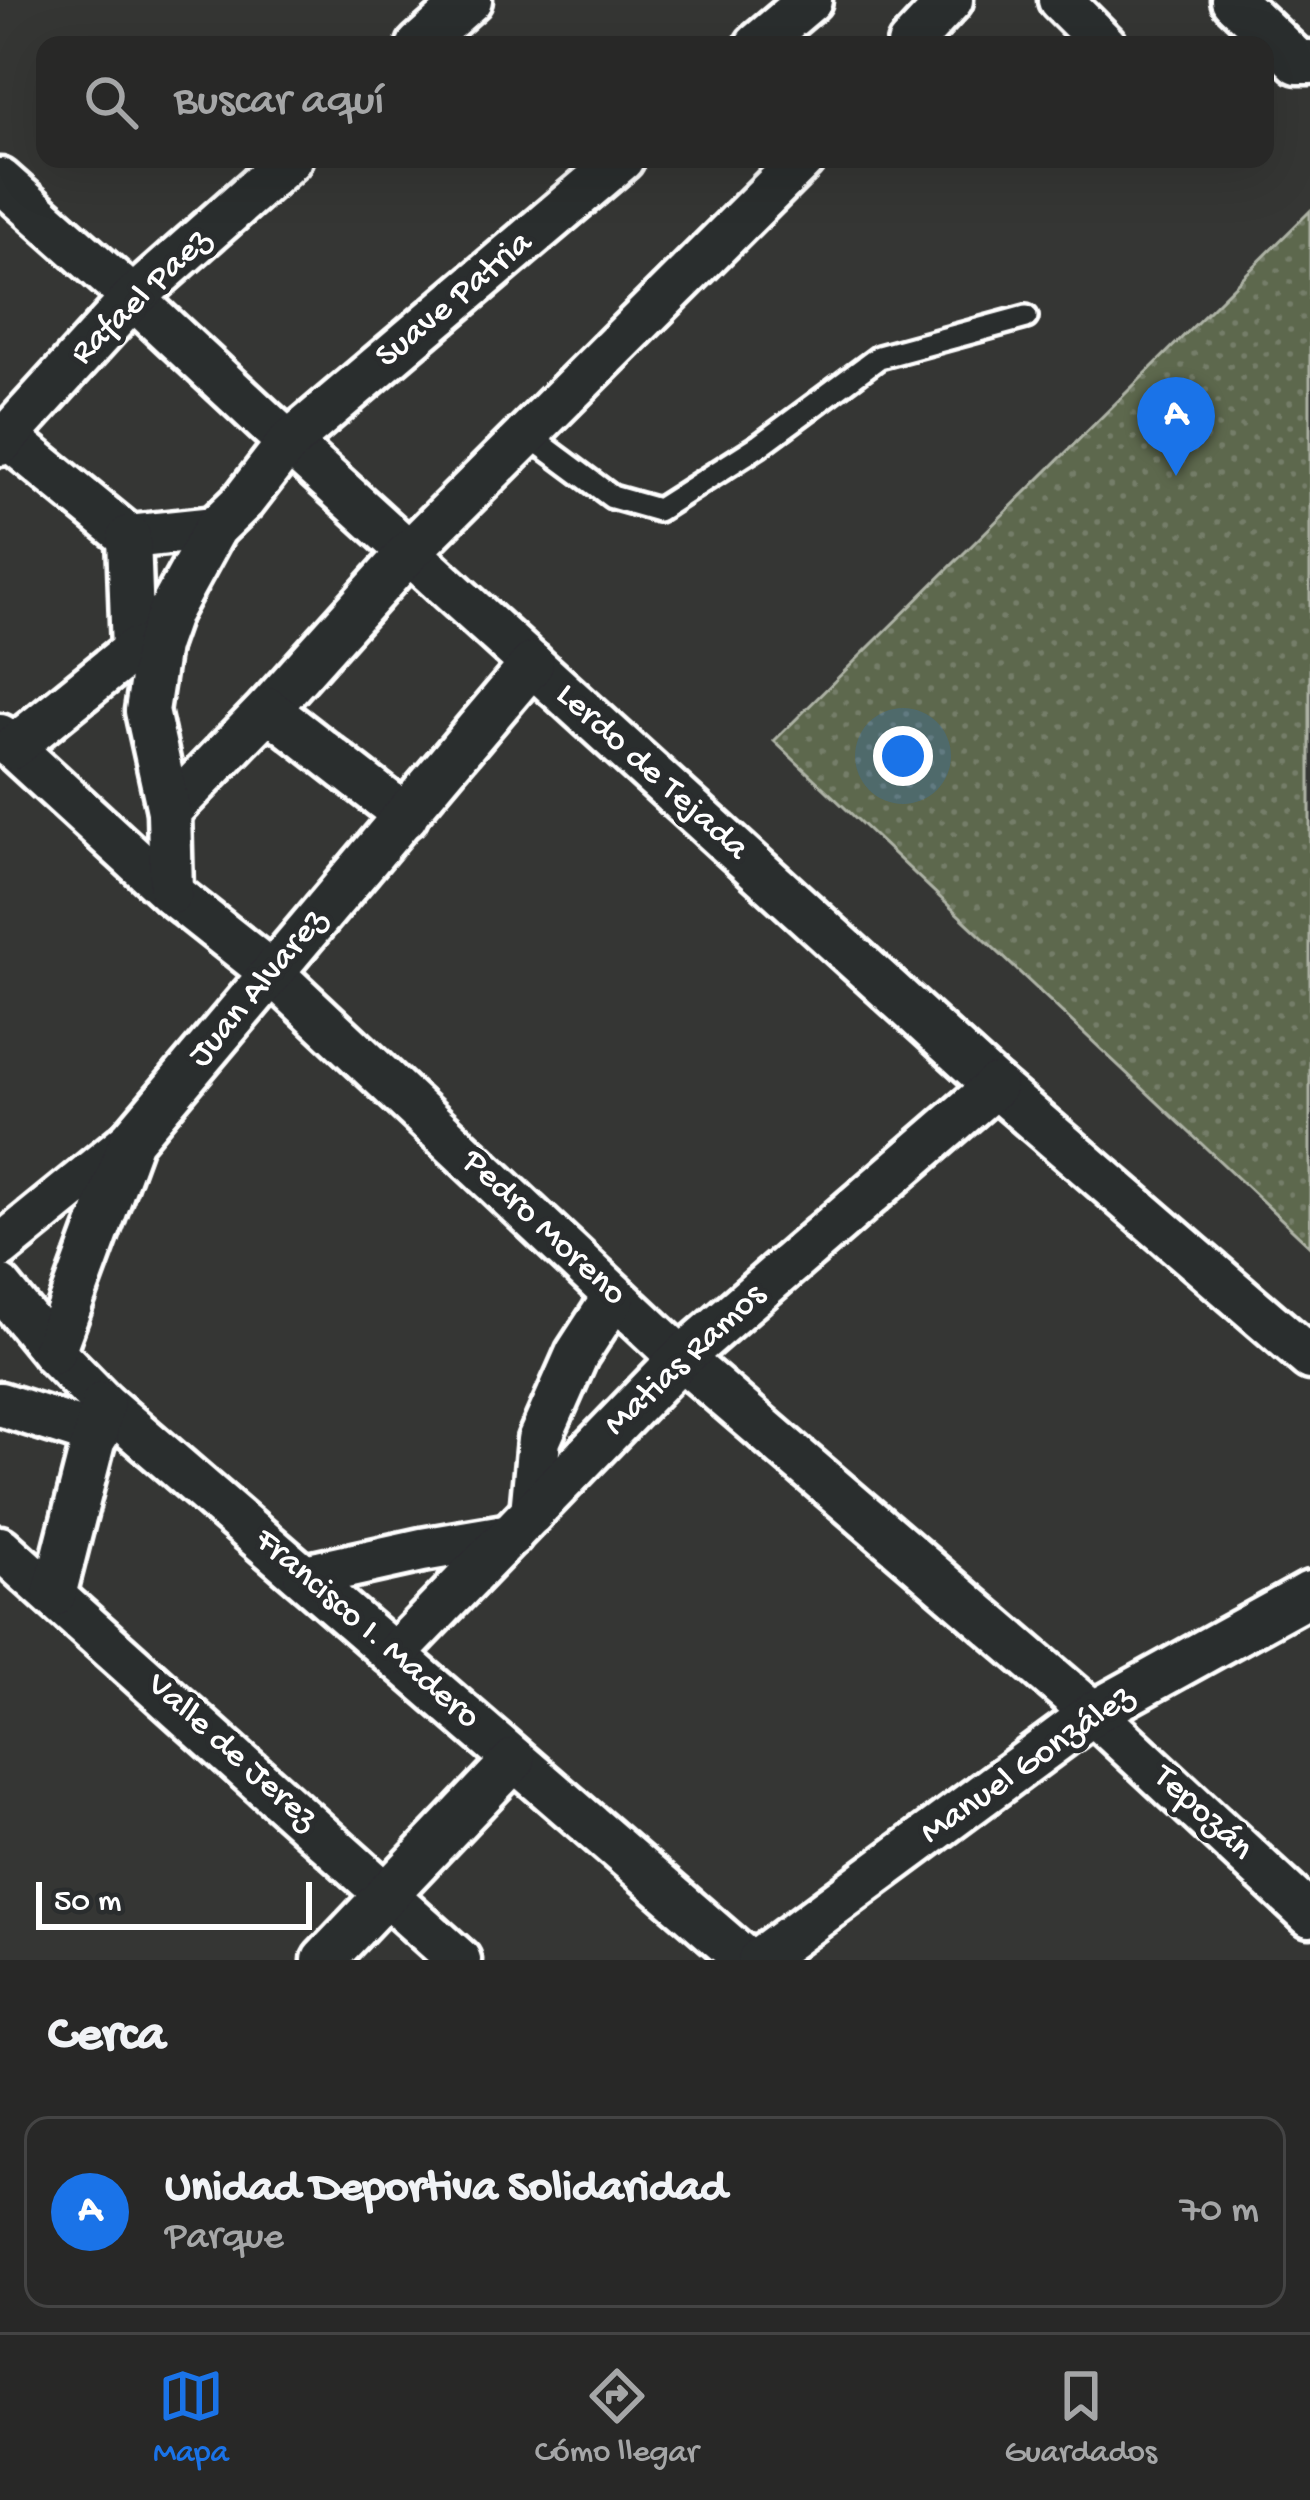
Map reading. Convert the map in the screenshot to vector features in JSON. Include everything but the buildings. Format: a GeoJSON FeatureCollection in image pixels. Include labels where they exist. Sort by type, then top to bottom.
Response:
{"type":"FeatureCollection","features":[{"type":"Feature","properties":{"kind":"street"},"geometry":{"type":"LineString","coordinates":[[429,36],[468,0]]}},
{"type":"Feature","properties":{"kind":"street"},"geometry":{"type":"LineString","coordinates":[[768,36],[810,0]]}},
{"type":"Feature","properties":{"kind":"street"},"geometry":{"type":"LineString","coordinates":[[917,36],[951,0]]}},
{"type":"Feature","properties":{"kind":"street"},"geometry":{"type":"LineString","coordinates":[[1060,0],[1096,36]]}},
{"type":"Feature","properties":{"kind":"street"},"geometry":{"type":"LineString","coordinates":[[1233,0],[1271,36]]}},
{"type":"Feature","properties":{"kind":"street"},"geometry":{"type":"LineString","coordinates":[[1274,39],[1298,62],[1310,62]]}},
{"type":"Feature","properties":{"kind":"street","name":"Rafael Paez"},"geometry":{"type":"LineString","coordinates":[[4,441],[133,298],[280,168]]}},
{"type":"Feature","properties":{"kind":"street","name":"Suave Patria"},"geometry":{"type":"LineString","coordinates":[[145,648],[215,528],[244,500],[288,442],[611,168]]}},
{"type":"Feature","properties":{"kind":"street"},"geometry":{"type":"LineString","coordinates":[[169,811],[409,552],[794,168]]}},
{"type":"Feature","properties":{"kind":"street","name":"Lerdo de Tejada"},"geometry":{"type":"LineString","coordinates":[[0,180],[995,1087],[1310,1358]]}},
{"type":"Feature","properties":{"kind":"street"},"geometry":{"type":"LineString","coordinates":[[4,441],[129,537],[215,528]]}},
{"type":"Feature","properties":{"kind":"street"},"geometry":{"type":"LineString","coordinates":[[129,537],[145,648],[147,711],[169,811],[171,893]]}},
{"type":"Feature","properties":{"kind":"street"},"geometry":{"type":"LineString","coordinates":[[6,742],[145,648]]}},
{"type":"Feature","properties":{"kind":"street","name":"Juan Alvarez"},"geometry":{"type":"LineString","coordinates":[[53,1352],[131,1140],[532,664]]}},
{"type":"Feature","properties":{"kind":"street"},"geometry":{"type":"LineString","coordinates":[[268,709],[406,816]]}},
{"type":"Feature","properties":{"kind":"street","name":"Pedro Moreno"},"geometry":{"type":"LineString","coordinates":[[6,742],[171,893],[272,973],[681,1358],[1093,1713]]}},
{"type":"Feature","properties":{"kind":"street","name":"Matias Ramos"},"geometry":{"type":"LineString","coordinates":[[395,1654],[681,1358],[995,1087]]}},
{"type":"Feature","properties":{"kind":"street"},"geometry":{"type":"LineString","coordinates":[[0,1247],[131,1140]]}},
{"type":"Feature","properties":{"kind":"street","name":"Francisco I. Madero"},"geometry":{"type":"LineString","coordinates":[[0,1287],[100,1419],[304,1576],[746,1960]]}},
{"type":"Feature","properties":{"kind":"street"},"geometry":{"type":"LineString","coordinates":[[304,1576],[521,1524],[539,1441],[577,1354],[614,1297]]}},
{"type":"Feature","properties":{"kind":"street"},"geometry":{"type":"LineString","coordinates":[[0,1404],[100,1419],[54,1595]]}},
{"type":"Feature","properties":{"kind":"street","name":"Valle de Jerez"},"geometry":{"type":"LineString","coordinates":[[0,1548],[459,1960]]}},
{"type":"Feature","properties":{"kind":"street","name":"Manuel González"},"geometry":{"type":"LineString","coordinates":[[759,1960],[1093,1713],[1310,1593]]}},
{"type":"Feature","properties":{"kind":"street","name":"Tepozán"},"geometry":{"type":"LineString","coordinates":[[1093,1713],[1310,1915]]}},
{"type":"Feature","properties":{"kind":"street"},"geometry":{"type":"LineString","coordinates":[[325,1960],[514,1760]]}},
{"type":"Feature","properties":{"kind":"lane"},"geometry":{"type":"LineString","coordinates":[[526,434],[612,497],[658,510],[760,445],[879,357],[1026,317]]}},
{"type":"Feature","properties":{"kind":"green space"},"geometry":{"type":"Polygon","coordinates":[[[1310,211],[1310,1246],[774,741],[1310,211]]]}},
{"type":"Feature","properties":{"kind":"place","name":"Unidad Deportiva Solidaridad"},"geometry":{"type":"Point","coordinates":[1176,476]}}]}
